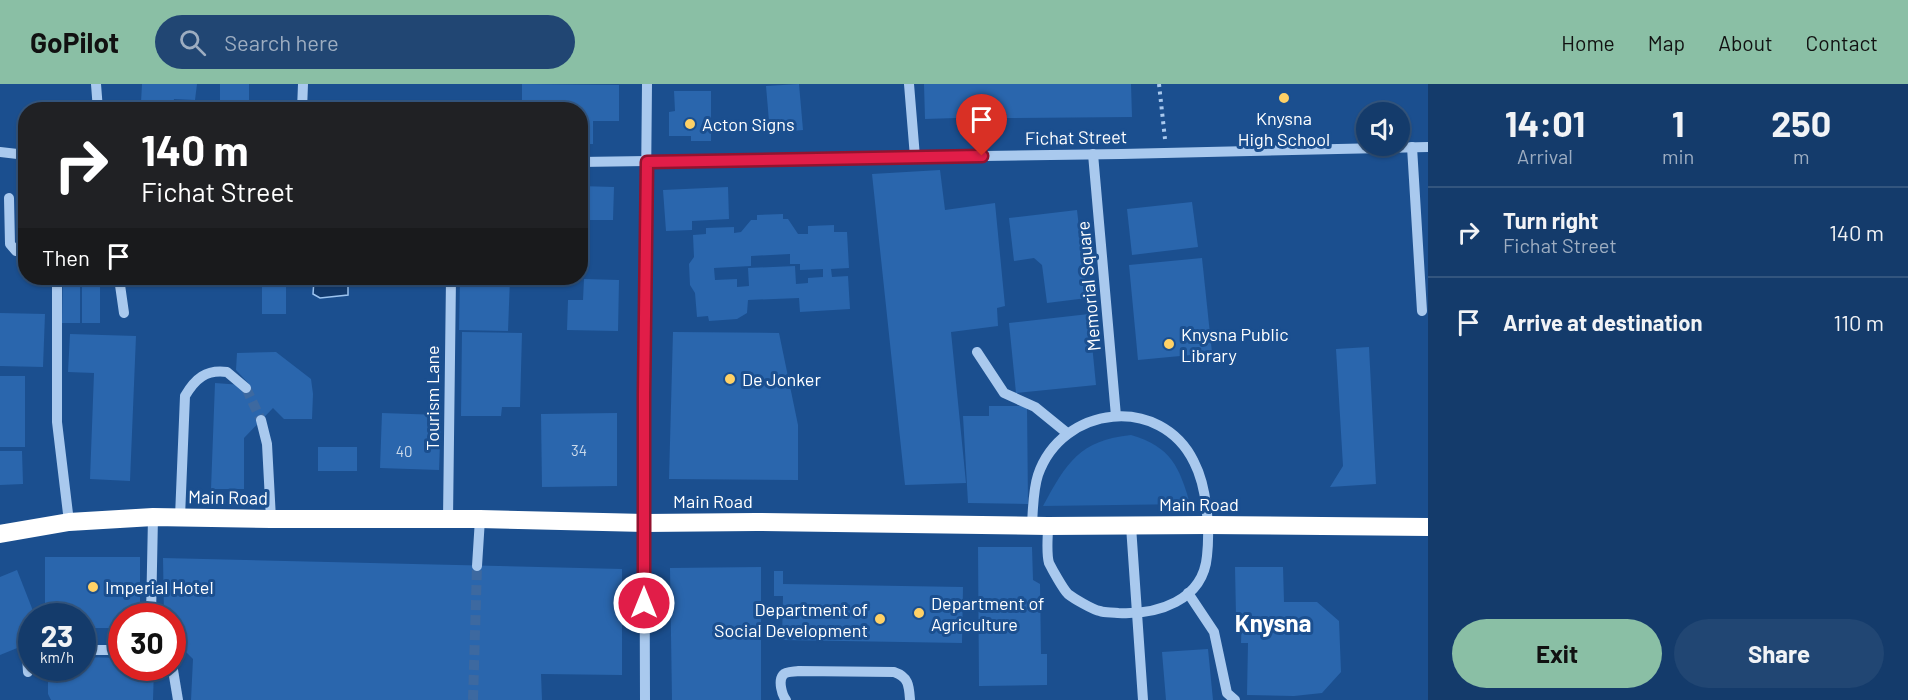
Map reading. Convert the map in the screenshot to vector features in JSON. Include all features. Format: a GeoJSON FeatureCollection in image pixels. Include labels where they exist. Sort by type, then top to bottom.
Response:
{"type":"FeatureCollection","features":[{"type":"Feature","properties":{"kind":"highway","name":"Main Road"},"geometry":{"type":"LineString","coordinates":[[0,534],[69,522],[153,517],[480,519],[645,523],[1428,527]]}},
{"type":"Feature","properties":{"kind":"street"},"geometry":{"type":"LineString","coordinates":[[96,84],[97,102]]}},
{"type":"Feature","properties":{"kind":"street"},"geometry":{"type":"LineString","coordinates":[[303,84],[303,102]]}},
{"type":"Feature","properties":{"kind":"street"},"geometry":{"type":"LineString","coordinates":[[645,700],[646,84]]}},
{"type":"Feature","properties":{"kind":"street"},"geometry":{"type":"LineString","coordinates":[[909,84],[915,157]]}},
{"type":"Feature","properties":{"kind":"street"},"geometry":{"type":"LineString","coordinates":[[1412,147],[1422,312]]}},
{"type":"Feature","properties":{"kind":"street","name":"Fichat Street"},"geometry":{"type":"LineString","coordinates":[[588,162],[1428,147]]}},
{"type":"Feature","properties":{"kind":"street"},"geometry":{"type":"LineString","coordinates":[[0,152],[18,154]]}},
{"type":"Feature","properties":{"kind":"street","name":"Memorial Square"},"geometry":{"type":"LineString","coordinates":[[1093,154],[1116,416]]}},
{"type":"Feature","properties":{"kind":"street"},"geometry":{"type":"LineString","coordinates":[[9,198],[10,244],[18,251]]}},
{"type":"Feature","properties":{"kind":"street"},"geometry":{"type":"LineString","coordinates":[[57,285],[57,422],[69,522]]}},
{"type":"Feature","properties":{"kind":"street"},"geometry":{"type":"LineString","coordinates":[[120,285],[124,313]]}},
{"type":"Feature","properties":{"kind":"street","name":"Tourism Lane"},"geometry":{"type":"LineString","coordinates":[[448,519],[451,285]]}},
{"type":"Feature","properties":{"kind":"street"},"geometry":{"type":"LineString","coordinates":[[976,352],[1004,393],[1035,407],[1067,433]]}},
{"type":"Feature","properties":{"kind":"street"},"geometry":{"type":"LineString","coordinates":[[180,517],[185,396],[191,385],[210,372],[227,372],[246,388]]}},
{"type":"Feature","properties":{"kind":"street"},"geometry":{"type":"LineString","coordinates":[[1116,416],[1140,418],[1162,427],[1180,442],[1194,461],[1202,483],[1206,505],[1207,557],[1200,582],[1182,598],[1160,609],[1137,614],[1099,611],[1067,593],[1048,561],[1040,526],[1037,477],[1048,453],[1067,433],[1090,420],[1116,416]]}},
{"type":"Feature","properties":{"kind":"street"},"geometry":{"type":"LineString","coordinates":[[261,420],[267,444],[271,519]]}},
{"type":"Feature","properties":{"kind":"street"},"geometry":{"type":"LineString","coordinates":[[151,603],[153,517]]}},
{"type":"Feature","properties":{"kind":"street"},"geometry":{"type":"LineString","coordinates":[[477,566],[480,519]]}},
{"type":"Feature","properties":{"kind":"street"},"geometry":{"type":"LineString","coordinates":[[1131,526],[1143,700]]}},
{"type":"Feature","properties":{"kind":"street"},"geometry":{"type":"LineString","coordinates":[[1188,593],[1214,632],[1227,693],[1235,700]]}},
{"type":"Feature","properties":{"kind":"street"},"geometry":{"type":"LineString","coordinates":[[786,700],[782,690],[782,676],[785,673],[799,671],[894,672],[907,680],[910,700]]}},
{"type":"Feature","properties":{"kind":"street"},"geometry":{"type":"LineString","coordinates":[[175,681],[178,700]]}},
{"type":"Feature","properties":{"kind":"path"},"geometry":{"type":"LineString","coordinates":[[1159,84],[1166,151]]}},
{"type":"Feature","properties":{"kind":"shaded area"},"geometry":{"type":"Polygon","coordinates":[[[314,285],[348,285],[348,295],[320,298],[313,294],[314,285]]]}},
{"type":"Feature","properties":{"kind":"shaded area"},"geometry":{"type":"Polygon","coordinates":[[[1131,435],[1156,446],[1171,460],[1182,479],[1190,504],[1043,506],[1059,477],[1076,456],[1099,442],[1131,435]]]}},
{"type":"Feature","properties":{"kind":"building"},"geometry":{"type":"Polygon","coordinates":[[[142,84],[197,84],[195,100],[141,102],[142,84]]]}},
{"type":"Feature","properties":{"kind":"building"},"geometry":{"type":"Polygon","coordinates":[[[220,84],[249,84],[249,101],[220,101],[220,84]]]}},
{"type":"Feature","properties":{"kind":"building"},"geometry":{"type":"Polygon","coordinates":[[[522,84],[619,85],[619,121],[593,121],[593,144],[588,144],[588,102],[522,102],[522,84]]]}},
{"type":"Feature","properties":{"kind":"building"},"geometry":{"type":"Polygon","coordinates":[[[799,84],[803,130],[770,133],[766,86],[799,84]]]}},
{"type":"Feature","properties":{"kind":"building"},"geometry":{"type":"Polygon","coordinates":[[[924,84],[1131,84],[1132,117],[1006,118],[1007,114],[987,114],[987,117],[925,119],[924,84]]]}},
{"type":"Feature","properties":{"kind":"building","name":"Acton Signs"},"geometry":{"type":"Polygon","coordinates":[[[674,91],[711,91],[711,141],[691,141],[691,136],[669,136],[669,112],[675,111],[674,91]]]}},
{"type":"Feature","properties":{"kind":"building"},"geometry":{"type":"Polygon","coordinates":[[[940,170],[945,210],[995,203],[1005,306],[997,308],[998,326],[951,332],[966,483],[905,485],[872,174],[940,170]]]}},
{"type":"Feature","properties":{"kind":"building"},"geometry":{"type":"Polygon","coordinates":[[[588,186],[614,187],[613,220],[588,220],[588,186]]]}},
{"type":"Feature","properties":{"kind":"building"},"geometry":{"type":"Polygon","coordinates":[[[728,187],[729,219],[692,221],[692,230],[666,231],[663,190],[728,187]]]}},
{"type":"Feature","properties":{"kind":"building"},"geometry":{"type":"Polygon","coordinates":[[[1192,202],[1198,247],[1132,255],[1127,209],[1192,202]]]}},
{"type":"Feature","properties":{"kind":"building"},"geometry":{"type":"Polygon","coordinates":[[[1077,210],[1087,298],[1047,303],[1042,265],[1034,258],[1014,261],[1009,218],[1077,210]]]}},
{"type":"Feature","properties":{"kind":"building"},"geometry":{"type":"Polygon","coordinates":[[[783,214],[783,219],[788,219],[798,234],[808,234],[808,226],[834,225],[834,232],[847,232],[849,268],[831,269],[832,277],[848,276],[850,309],[800,312],[799,298],[748,300],[747,313],[737,319],[709,321],[708,316],[697,317],[695,293],[690,285],[689,264],[694,257],[693,235],[706,234],[706,228],[734,227],[734,233],[741,232],[751,220],[757,220],[757,215],[783,214]],[[790,254],[751,256],[751,266],[714,268],[715,280],[737,279],[737,287],[749,286],[748,268],[795,266],[796,284],[808,283],[808,278],[823,277],[823,269],[800,270],[800,264],[790,264],[790,254]]]}},
{"type":"Feature","properties":{"kind":"building"},"geometry":{"type":"Polygon","coordinates":[[[1202,258],[1212,353],[1138,360],[1129,265],[1202,258]]]}},
{"type":"Feature","properties":{"kind":"building"},"geometry":{"type":"Polygon","coordinates":[[[588,279],[619,280],[618,331],[567,330],[568,300],[583,300],[584,285],[588,285],[588,279]]]}},
{"type":"Feature","properties":{"kind":"building"},"geometry":{"type":"Polygon","coordinates":[[[63,285],[80,285],[80,323],[62,323],[63,285]]]}},
{"type":"Feature","properties":{"kind":"building"},"geometry":{"type":"Polygon","coordinates":[[[82,285],[100,285],[100,323],[82,323],[82,285]]]}},
{"type":"Feature","properties":{"kind":"building"},"geometry":{"type":"Polygon","coordinates":[[[262,285],[286,285],[286,314],[262,314],[262,285]]]}},
{"type":"Feature","properties":{"kind":"building"},"geometry":{"type":"Polygon","coordinates":[[[460,285],[510,285],[508,331],[459,330],[460,285]]]}},
{"type":"Feature","properties":{"kind":"building"},"geometry":{"type":"Polygon","coordinates":[[[0,313],[45,314],[43,367],[0,366],[0,313]]]}},
{"type":"Feature","properties":{"kind":"building"},"geometry":{"type":"Polygon","coordinates":[[[1089,314],[1096,385],[1016,393],[1009,323],[1089,314]]]}},
{"type":"Feature","properties":{"kind":"building"},"geometry":{"type":"Polygon","coordinates":[[[462,332],[522,333],[520,407],[502,407],[501,416],[461,416],[462,332]]]}},
{"type":"Feature","properties":{"kind":"building","name":"De Jonker"},"geometry":{"type":"Polygon","coordinates":[[[673,332],[779,333],[798,425],[798,480],[669,479],[673,332]]]}},
{"type":"Feature","properties":{"kind":"building"},"geometry":{"type":"Polygon","coordinates":[[[70,334],[136,336],[130,481],[90,479],[94,373],[68,372],[70,334]]]}},
{"type":"Feature","properties":{"kind":"building"},"geometry":{"type":"Polygon","coordinates":[[[1369,347],[1376,484],[1330,487],[1343,466],[1336,349],[1369,347]]]}},
{"type":"Feature","properties":{"kind":"building"},"geometry":{"type":"Polygon","coordinates":[[[276,352],[311,379],[312,419],[284,419],[273,408],[244,438],[244,489],[211,489],[215,383],[242,385],[244,392],[249,384],[236,370],[237,353],[276,352]]]}},
{"type":"Feature","properties":{"kind":"building"},"geometry":{"type":"Polygon","coordinates":[[[0,376],[25,376],[25,447],[0,447],[0,376]]]}},
{"type":"Feature","properties":{"kind":"building"},"geometry":{"type":"Polygon","coordinates":[[[989,406],[1027,406],[1028,504],[968,503],[963,416],[989,416],[989,406]]]}},
{"type":"Feature","properties":{"kind":"building"},"geometry":{"type":"Polygon","coordinates":[[[382,413],[441,415],[439,470],[380,468],[382,413]]]}},
{"type":"Feature","properties":{"kind":"building"},"geometry":{"type":"Polygon","coordinates":[[[617,413],[617,486],[542,487],[541,414],[617,413]]]}},
{"type":"Feature","properties":{"kind":"building"},"geometry":{"type":"Polygon","coordinates":[[[318,447],[357,447],[357,471],[318,471],[318,447]]]}},
{"type":"Feature","properties":{"kind":"building"},"geometry":{"type":"Polygon","coordinates":[[[0,451],[22,451],[23,484],[0,485],[0,451]]]}},
{"type":"Feature","properties":{"kind":"building"},"geometry":{"type":"Polygon","coordinates":[[[978,547],[1032,547],[1033,580],[1040,584],[1041,654],[1047,654],[1047,685],[979,686],[978,547]]]}},
{"type":"Feature","properties":{"kind":"building","name":"Imperial Hotel"},"geometry":{"type":"Polygon","coordinates":[[[45,557],[140,557],[140,603],[108,603],[108,628],[96,628],[96,603],[45,603],[45,557]]]}},
{"type":"Feature","properties":{"kind":"building"},"geometry":{"type":"Polygon","coordinates":[[[163,558],[622,569],[622,675],[541,674],[542,700],[191,700],[193,659],[186,652],[186,603],[164,603],[163,558]]]}},
{"type":"Feature","properties":{"kind":"building"},"geometry":{"type":"Polygon","coordinates":[[[761,567],[761,700],[672,700],[670,568],[761,567]]]}},
{"type":"Feature","properties":{"kind":"building"},"geometry":{"type":"Polygon","coordinates":[[[1235,567],[1283,567],[1284,602],[1317,602],[1339,621],[1341,672],[1322,693],[1294,696],[1247,695],[1248,643],[1241,643],[1242,616],[1236,616],[1235,567]]]}},
{"type":"Feature","properties":{"kind":"building"},"geometry":{"type":"Polygon","coordinates":[[[17,570],[30,603],[18,603],[18,648],[0,655],[0,577],[17,570]]]}},
{"type":"Feature","properties":{"kind":"building"},"geometry":{"type":"Polygon","coordinates":[[[774,571],[783,571],[783,584],[963,587],[962,643],[782,640],[783,596],[774,596],[774,571]]]}},
{"type":"Feature","properties":{"kind":"building"},"geometry":{"type":"Polygon","coordinates":[[[1208,649],[1213,700],[1166,700],[1162,652],[1208,649]]]}},
{"type":"Feature","properties":{"kind":"building"},"geometry":{"type":"Polygon","coordinates":[[[96,657],[108,658],[108,681],[154,681],[153,700],[51,700],[48,694],[48,681],[96,681],[96,657]]]}},
{"type":"Feature","properties":{"kind":"tunnel"},"geometry":{"type":"LineString","coordinates":[[246,388],[261,420]]}},
{"type":"Feature","properties":{"kind":"tunnel"},"geometry":{"type":"LineString","coordinates":[[473,700],[477,566]]}},
{"type":"Feature","properties":{"kind":"place","name":"Knysna High School"},"geometry":{"type":"Point","coordinates":[1284,98]}},
{"type":"Feature","properties":{"kind":"place","name":"Acton Signs"},"geometry":{"type":"Point","coordinates":[690,124]}},
{"type":"Feature","properties":{"kind":"place","name":"Knysna Public Library"},"geometry":{"type":"Point","coordinates":[1169,344]}},
{"type":"Feature","properties":{"kind":"place","name":"De Jonker"},"geometry":{"type":"Point","coordinates":[730,379]}},
{"type":"Feature","properties":{"kind":"place","name":"Imperial Hotel"},"geometry":{"type":"Point","coordinates":[93,587]}},
{"type":"Feature","properties":{"kind":"place","name":"Department of Agriculture"},"geometry":{"type":"Point","coordinates":[919,613]}},
{"type":"Feature","properties":{"kind":"place","name":"Department of Social Development"},"geometry":{"type":"Point","coordinates":[880,619]}},
{"type":"Feature","properties":{"kind":"district","name":"Knysna"},"geometry":{"type":"Point","coordinates":[1273,622]}},
{"type":"Feature","properties":{"kind":"route"},"geometry":{"type":"LineString","coordinates":[[644,603],[647,162],[982,156]]}}]}
